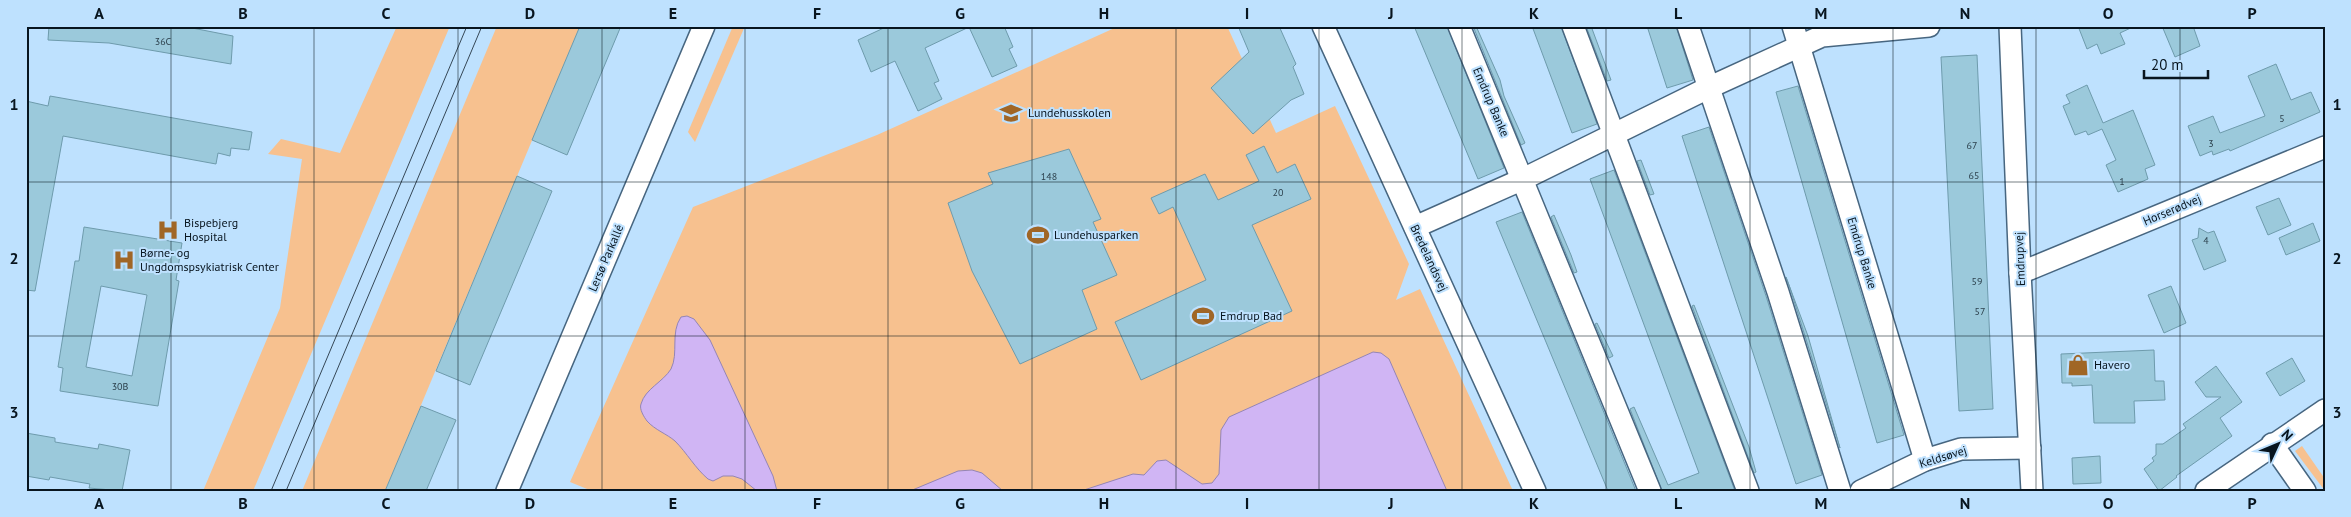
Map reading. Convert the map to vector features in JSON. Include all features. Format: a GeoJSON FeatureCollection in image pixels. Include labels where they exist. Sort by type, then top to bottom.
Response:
{"type":"FeatureCollection","features":[{"type":"Feature","properties":{"kind":"street","name":"Lersø Parkallé"},"geometry":{"type":"LineString","coordinates":[[507,491],[704,26]]}},
{"type":"Feature","properties":{"kind":"street","name":"Bredelandsvej"},"geometry":{"type":"LineString","coordinates":[[1323,26],[1535,491]]}},
{"type":"Feature","properties":{"kind":"street","name":"Emdrup Banke"},"geometry":{"type":"LineString","coordinates":[[1459,26],[1650,491]]}},
{"type":"Feature","properties":{"kind":"street"},"geometry":{"type":"LineString","coordinates":[[1573,26],[1748,491]]}},
{"type":"Feature","properties":{"kind":"street"},"geometry":{"type":"LineString","coordinates":[[1688,26],[1778,292],[1840,491]]}},
{"type":"Feature","properties":{"kind":"street"},"geometry":{"type":"LineString","coordinates":[[1415,227],[1523,179],[1614,132],[1708,88],[1795,36],[1822,36],[1929,26]]}},
{"type":"Feature","properties":{"kind":"street","name":"Emdrupvej"},"geometry":{"type":"LineString","coordinates":[[2010,26],[2020,273],[2032,491]]}},
{"type":"Feature","properties":{"kind":"street","name":"Emdrup Banke"},"geometry":{"type":"LineString","coordinates":[[1795,36],[1924,460]]}},
{"type":"Feature","properties":{"kind":"street","name":"Horserødvej"},"geometry":{"type":"LineString","coordinates":[[2020,273],[2325,147]]}},
{"type":"Feature","properties":{"kind":"street"},"geometry":{"type":"LineString","coordinates":[[2206,491],[2272,444],[2325,410]]}},
{"type":"Feature","properties":{"kind":"street"},"geometry":{"type":"LineString","coordinates":[[2272,444],[2305,491]]}},
{"type":"Feature","properties":{"kind":"street","name":"Keldsøvej"},"geometry":{"type":"LineString","coordinates":[[1861,491],[1924,460],[1965,448],[2030,448]]}},
{"type":"Feature","properties":{"kind":"shaded area"},"geometry":{"type":"Polygon","coordinates":[[[397,26],[450,26],[253,491],[203,491],[280,308],[302,159],[268,154],[281,139],[340,153],[397,26]]]}},
{"type":"Feature","properties":{"kind":"shaded area"},"geometry":{"type":"Polygon","coordinates":[[[497,26],[580,26],[385,491],[302,491],[497,26]]]}},
{"type":"Feature","properties":{"kind":"shaded area"},"geometry":{"type":"Polygon","coordinates":[[[733,26],[745,26],[695,142],[688,132],[733,26]]]}},
{"type":"Feature","properties":{"kind":"shaded area","name":"Lundehusparken"},"geometry":{"type":"Polygon","coordinates":[[[1119,26],[1227,26],[1276,133],[1335,106],[1409,264],[1396,300],[1420,289],[1513,491],[592,491],[570,482],[693,207],[877,135],[1119,26]]]}},
{"type":"Feature","properties":{"kind":"shaded area"},"geometry":{"type":"Polygon","coordinates":[[[687,316],[694,319],[710,340],[773,476],[777,491],[757,491],[742,479],[733,476],[723,476],[713,481],[708,479],[675,441],[650,424],[643,415],[641,406],[646,394],[671,369],[678,323],[681,317],[687,316]]]}},
{"type":"Feature","properties":{"kind":"shaded area"},"geometry":{"type":"Polygon","coordinates":[[[1373,352],[1381,353],[1389,359],[1447,491],[1081,491],[1133,474],[1144,475],[1157,461],[1166,460],[1202,484],[1212,483],[1219,474],[1221,430],[1229,417],[1373,352]]]}},
{"type":"Feature","properties":{"kind":"shaded area"},"geometry":{"type":"Polygon","coordinates":[[[2302,446],[2325,479],[2325,491],[2295,451],[2302,446]]]}},
{"type":"Feature","properties":{"kind":"shaded area"},"geometry":{"type":"Polygon","coordinates":[[[972,470],[982,473],[1003,491],[910,491],[958,471],[972,470]]]}},
{"type":"Feature","properties":{"kind":"building"},"geometry":{"type":"Polygon","coordinates":[[[49,26],[182,26],[233,36],[231,64],[109,43],[48,40],[49,26]]]}},
{"type":"Feature","properties":{"kind":"building"},"geometry":{"type":"Polygon","coordinates":[[[580,26],[621,26],[567,155],[532,140],[580,26]]]}},
{"type":"Feature","properties":{"kind":"building"},"geometry":{"type":"Polygon","coordinates":[[[888,26],[1004,26],[1013,47],[1009,49],[1017,66],[992,77],[969,27],[925,48],[939,81],[934,83],[942,99],[918,111],[895,61],[871,72],[858,40],[888,26]]]}},
{"type":"Feature","properties":{"kind":"building"},"geometry":{"type":"Polygon","coordinates":[[[1238,26],[1279,26],[1296,64],[1293,67],[1304,94],[1291,100],[1253,134],[1211,88],[1249,52],[1238,26]]]}},
{"type":"Feature","properties":{"kind":"building"},"geometry":{"type":"Polygon","coordinates":[[[1414,26],[1447,26],[1504,168],[1478,179],[1414,26]]]}},
{"type":"Feature","properties":{"kind":"building"},"geometry":{"type":"Polygon","coordinates":[[[1473,26],[1476,26],[1500,80],[1504,96],[1525,143],[1521,145],[1473,26]]]}},
{"type":"Feature","properties":{"kind":"building"},"geometry":{"type":"Polygon","coordinates":[[[1532,26],[1561,26],[1597,124],[1572,133],[1532,26]]]}},
{"type":"Feature","properties":{"kind":"building"},"geometry":{"type":"Polygon","coordinates":[[[1586,26],[1591,26],[1611,80],[1607,81],[1586,26]]]}},
{"type":"Feature","properties":{"kind":"building"},"geometry":{"type":"Polygon","coordinates":[[[1647,26],[1676,26],[1693,80],[1667,88],[1647,26]]]}},
{"type":"Feature","properties":{"kind":"building"},"geometry":{"type":"Polygon","coordinates":[[[2078,26],[2135,26],[2120,33],[2125,44],[2101,54],[2097,44],[2087,49],[2078,26]]]}},
{"type":"Feature","properties":{"kind":"building"},"geometry":{"type":"Polygon","coordinates":[[[2162,26],[2193,26],[2200,46],[2175,57],[2162,26]]]}},
{"type":"Feature","properties":{"kind":"building"},"geometry":{"type":"Polygon","coordinates":[[[1977,55],[1993,409],[1959,411],[1941,57],[1977,55]]]}},
{"type":"Feature","properties":{"kind":"building"},"geometry":{"type":"Polygon","coordinates":[[[2276,64],[2291,100],[2311,92],[2320,112],[2230,151],[2229,149],[2213,155],[2212,151],[2200,156],[2188,126],[2213,116],[2220,133],[2265,116],[2248,76],[2276,64]]]}},
{"type":"Feature","properties":{"kind":"building"},"geometry":{"type":"Polygon","coordinates":[[[2087,85],[2103,123],[2133,110],[2155,165],[2145,169],[2148,179],[2118,192],[2106,165],[2116,160],[2102,129],[2088,135],[2086,131],[2075,135],[2063,106],[2070,103],[2066,95],[2087,85]]]}},
{"type":"Feature","properties":{"kind":"building"},"geometry":{"type":"Polygon","coordinates":[[[1798,86],[1904,435],[1877,443],[1776,92],[1798,86]]]}},
{"type":"Feature","properties":{"kind":"building"},"geometry":{"type":"Polygon","coordinates":[[[50,96],[252,132],[249,150],[231,148],[230,156],[218,153],[216,164],[63,136],[35,291],[26,290],[26,101],[48,106],[50,96]]]}},
{"type":"Feature","properties":{"kind":"building"},"geometry":{"type":"Polygon","coordinates":[[[1709,127],[1766,296],[1822,475],[1796,484],[1682,136],[1709,127]]]}},
{"type":"Feature","properties":{"kind":"building"},"geometry":{"type":"Polygon","coordinates":[[[1264,146],[1277,173],[1295,164],[1311,199],[1252,225],[1292,311],[1141,380],[1115,322],[1206,280],[1173,207],[1159,214],[1151,198],[1205,174],[1218,200],[1259,181],[1246,155],[1264,146]]]}},
{"type":"Feature","properties":{"kind":"building"},"geometry":{"type":"Polygon","coordinates":[[[1069,149],[1101,219],[1093,222],[1117,275],[1082,290],[1097,329],[1020,364],[972,271],[948,203],[993,184],[988,173],[1069,149]]]}},
{"type":"Feature","properties":{"kind":"building"},"geometry":{"type":"Polygon","coordinates":[[[1641,160],[1654,194],[1650,195],[1637,161],[1641,160]]]}},
{"type":"Feature","properties":{"kind":"building"},"geometry":{"type":"Polygon","coordinates":[[[1614,170],[1735,491],[1662,491],[1630,409],[1634,407],[1668,485],[1699,473],[1590,179],[1614,170]]]}},
{"type":"Feature","properties":{"kind":"building"},"geometry":{"type":"Polygon","coordinates":[[[517,176],[552,191],[470,385],[436,371],[517,176]]]}},
{"type":"Feature","properties":{"kind":"building"},"geometry":{"type":"Polygon","coordinates":[[[2279,198],[2291,225],[2268,235],[2256,207],[2279,198]]]}},
{"type":"Feature","properties":{"kind":"building"},"geometry":{"type":"Polygon","coordinates":[[[1522,212],[1636,491],[1608,491],[1496,222],[1522,212]]]}},
{"type":"Feature","properties":{"kind":"building"},"geometry":{"type":"Polygon","coordinates":[[[1554,215],[1577,272],[1574,273],[1551,217],[1554,215]]]}},
{"type":"Feature","properties":{"kind":"building"},"geometry":{"type":"Polygon","coordinates":[[[2313,223],[2320,241],[2286,255],[2279,238],[2313,223]]]}},
{"type":"Feature","properties":{"kind":"building"},"geometry":{"type":"Polygon","coordinates":[[[84,227],[182,243],[176,280],[179,281],[158,406],[60,391],[63,368],[58,367],[75,261],[79,261],[84,227]],[[101,286],[86,367],[132,376],[147,295],[101,286]]]}},
{"type":"Feature","properties":{"kind":"building"},"geometry":{"type":"Polygon","coordinates":[[[2199,228],[2208,233],[2214,231],[2226,261],[2204,270],[2192,240],[2198,238],[2199,228]]]}},
{"type":"Feature","properties":{"kind":"building"},"geometry":{"type":"Polygon","coordinates":[[[1786,277],[1808,336],[1840,448],[1790,288],[1786,277]]]}},
{"type":"Feature","properties":{"kind":"building"},"geometry":{"type":"Polygon","coordinates":[[[2171,286],[2186,323],[2164,333],[2148,295],[2171,286]]]}},
{"type":"Feature","properties":{"kind":"building"},"geometry":{"type":"Polygon","coordinates":[[[1694,305],[1749,447],[1756,472],[1754,473],[1692,306],[1694,305]]]}},
{"type":"Feature","properties":{"kind":"building"},"geometry":{"type":"Polygon","coordinates":[[[1597,323],[1613,356],[1609,358],[1595,324],[1597,323]]]}},
{"type":"Feature","properties":{"kind":"building"},"geometry":{"type":"Polygon","coordinates":[[[2154,350],[2155,381],[2164,381],[2165,400],[2134,401],[2135,423],[2094,423],[2092,385],[2072,386],[2072,383],[2062,383],[2061,354],[2154,350]]]}},
{"type":"Feature","properties":{"kind":"building"},"geometry":{"type":"Polygon","coordinates":[[[2292,358],[2305,381],[2280,396],[2266,373],[2292,358]]]}},
{"type":"Feature","properties":{"kind":"building"},"geometry":{"type":"Polygon","coordinates":[[[2216,366],[2242,402],[2220,418],[2232,436],[2176,476],[2159,491],[2144,469],[2154,461],[2152,458],[2156,455],[2156,444],[2163,444],[2186,428],[2183,424],[2221,397],[2206,397],[2195,382],[2216,366]]]}},
{"type":"Feature","properties":{"kind":"building"},"geometry":{"type":"Polygon","coordinates":[[[421,406],[456,420],[426,491],[385,491],[421,406]]]}},
{"type":"Feature","properties":{"kind":"building"},"geometry":{"type":"Polygon","coordinates":[[[26,433],[55,438],[55,442],[98,449],[99,444],[130,450],[122,491],[89,488],[90,484],[50,477],[49,480],[26,476],[26,433]]]}},
{"type":"Feature","properties":{"kind":"building"},"geometry":{"type":"Polygon","coordinates":[[[2100,456],[2101,483],[2073,484],[2072,458],[2100,456]]]}},
{"type":"Feature","properties":{"kind":"tram line"},"geometry":{"type":"LineString","coordinates":[[271,491],[467,26]]}},
{"type":"Feature","properties":{"kind":"tram line"},"geometry":{"type":"LineString","coordinates":[[286,491],[482,26]]}},
{"type":"Feature","properties":{"kind":"place","name":"Lundehusskolen"},"geometry":{"type":"Point","coordinates":[1011,113]}},
{"type":"Feature","properties":{"kind":"place","name":"Bispebjerg Hospital"},"geometry":{"type":"Point","coordinates":[168,230]}},
{"type":"Feature","properties":{"kind":"place","name":"Lundehusparken"},"geometry":{"type":"Point","coordinates":[1038,235]}},
{"type":"Feature","properties":{"kind":"place","name":"Børne- og Ungdomspsykiatrisk Center"},"geometry":{"type":"Point","coordinates":[124,260]}},
{"type":"Feature","properties":{"kind":"place","name":"Emdrup Bad"},"geometry":{"type":"Point","coordinates":[1203,316]}},
{"type":"Feature","properties":{"kind":"place","name":"Havero"},"geometry":{"type":"Point","coordinates":[2078,365]}}]}
